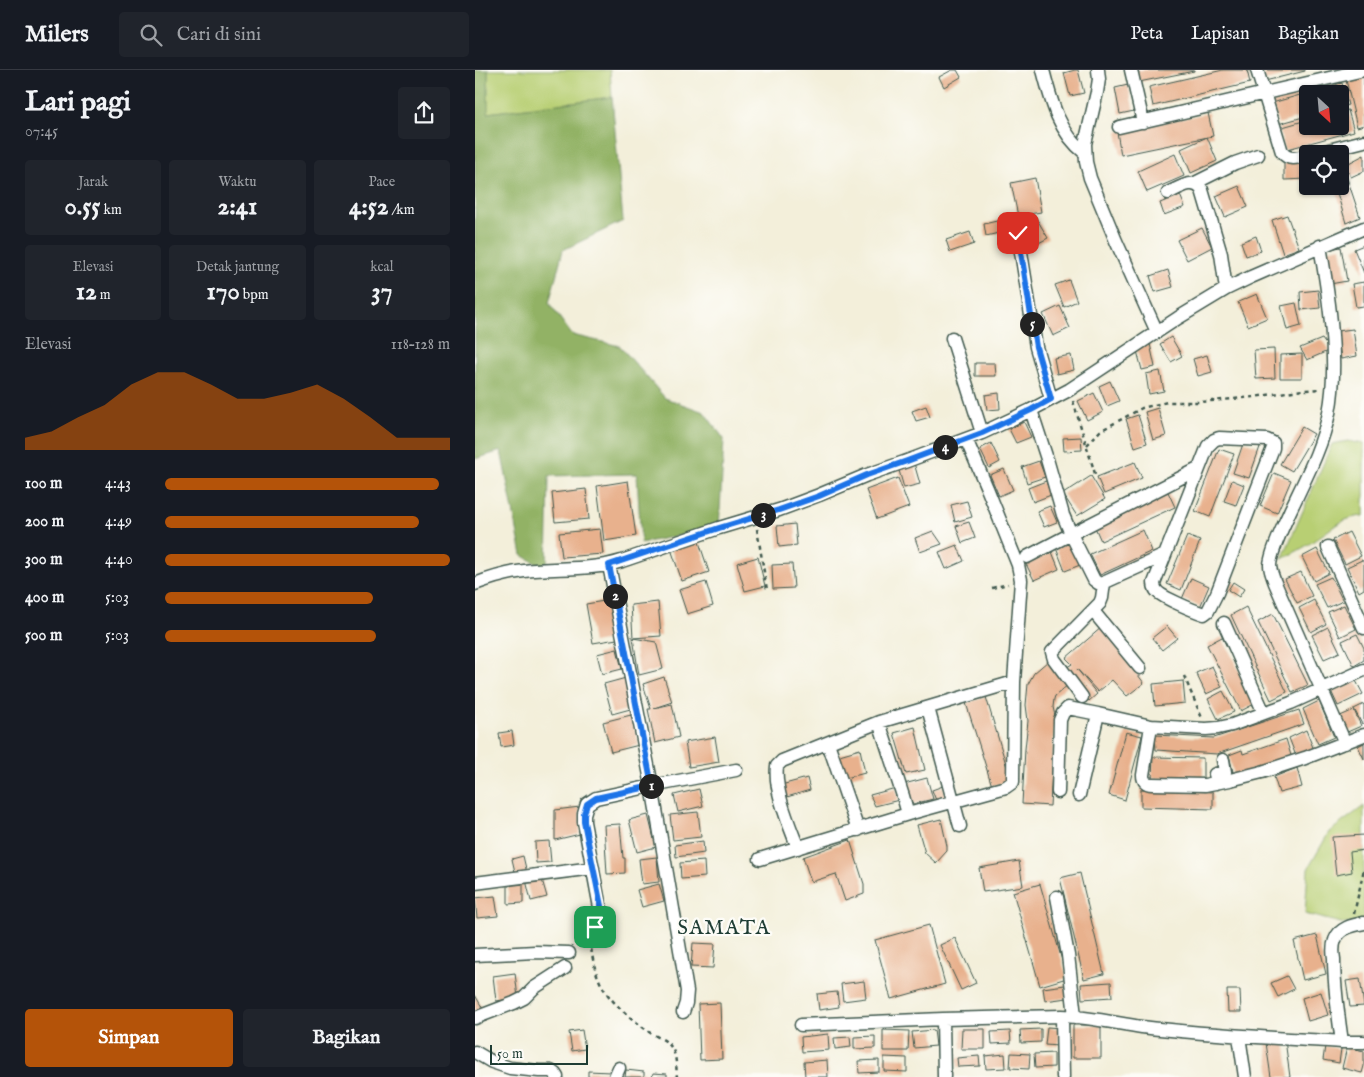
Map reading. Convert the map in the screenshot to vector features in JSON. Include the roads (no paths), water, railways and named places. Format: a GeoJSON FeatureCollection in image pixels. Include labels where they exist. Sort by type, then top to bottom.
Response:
{"type":"FeatureCollection","features":[{"type":"Feature","properties":{"kind":"street"},"geometry":{"type":"LineString","coordinates":[[1043,70],[1048,90],[1067,135],[1085,153]]}},
{"type":"Feature","properties":{"kind":"street"},"geometry":{"type":"LineString","coordinates":[[1098,70],[1097,92],[1085,144],[1086,162],[1090,178],[1116,241],[1157,332]]}},
{"type":"Feature","properties":{"kind":"street"},"geometry":{"type":"LineString","coordinates":[[1131,70],[1143,122]]}},
{"type":"Feature","properties":{"kind":"street"},"geometry":{"type":"LineString","coordinates":[[1257,70],[1282,152],[1284,156],[1290,158],[1299,156]]}},
{"type":"Feature","properties":{"kind":"street"},"geometry":{"type":"LineString","coordinates":[[1119,127],[1362,71]]}},
{"type":"Feature","properties":{"kind":"street"},"geometry":{"type":"LineString","coordinates":[[1348,145],[1364,141]]}},
{"type":"Feature","properties":{"kind":"street"},"geometry":{"type":"LineString","coordinates":[[1168,193],[1195,183],[1235,163],[1258,155]]}},
{"type":"Feature","properties":{"kind":"street"},"geometry":{"type":"LineString","coordinates":[[1195,183],[1202,190],[1221,254],[1226,289]]}},
{"type":"Feature","properties":{"kind":"street"},"geometry":{"type":"LineString","coordinates":[[475,584],[501,575],[525,571],[609,565],[819,496],[867,475],[982,433],[1069,390],[1226,289],[1364,228]]}},
{"type":"Feature","properties":{"kind":"street"},"geometry":{"type":"LineString","coordinates":[[1018,233],[1036,347],[1051,399]]}},
{"type":"Feature","properties":{"kind":"street"},"geometry":{"type":"LineString","coordinates":[[1320,246],[1327,285],[1331,330],[1332,388],[1329,410],[1324,434],[1312,465],[1281,531],[1270,565],[1275,583],[1345,743]]}},
{"type":"Feature","properties":{"kind":"street"},"geometry":{"type":"LineString","coordinates":[[952,338],[982,433]]}},
{"type":"Feature","properties":{"kind":"street"},"geometry":{"type":"LineString","coordinates":[[1031,410],[1063,515],[1095,580],[1098,583],[1104,583],[1165,555]]}},
{"type":"Feature","properties":{"kind":"street"},"geometry":{"type":"LineString","coordinates":[[1219,438],[1267,440],[1273,443],[1273,448],[1256,496],[1217,593],[1207,613],[1203,614],[1156,591],[1154,586],[1199,469],[1208,446],[1219,438]]}},
{"type":"Feature","properties":{"kind":"street"},"geometry":{"type":"LineString","coordinates":[[760,859],[908,814],[1007,787],[1013,782],[1014,682],[1021,580],[1018,565],[966,439]]}},
{"type":"Feature","properties":{"kind":"street"},"geometry":{"type":"LineString","coordinates":[[1027,557],[1199,469]]}},
{"type":"Feature","properties":{"kind":"street"},"geometry":{"type":"LineString","coordinates":[[1329,548],[1364,628]]}},
{"type":"Feature","properties":{"kind":"street"},"geometry":{"type":"LineString","coordinates":[[609,565],[652,786],[687,991],[683,1012]]}},
{"type":"Feature","properties":{"kind":"street"},"geometry":{"type":"LineString","coordinates":[[1082,698],[1054,660],[1052,654],[1054,649],[1093,611],[1103,598],[1104,583]]}},
{"type":"Feature","properties":{"kind":"street"},"geometry":{"type":"LineString","coordinates":[[1093,611],[1140,668]]}},
{"type":"Feature","properties":{"kind":"street"},"geometry":{"type":"LineString","coordinates":[[1224,623],[1264,714]]}},
{"type":"Feature","properties":{"kind":"street"},"geometry":{"type":"LineString","coordinates":[[1058,792],[1060,720],[1068,708],[1151,726],[1218,728],[1264,714],[1364,670]]}},
{"type":"Feature","properties":{"kind":"street"},"geometry":{"type":"LineString","coordinates":[[797,848],[777,787],[777,766],[781,761],[879,722],[1014,682]]}},
{"type":"Feature","properties":{"kind":"street"},"geometry":{"type":"LineString","coordinates":[[928,708],[960,826]]}},
{"type":"Feature","properties":{"kind":"street"},"geometry":{"type":"LineString","coordinates":[[1079,795],[1099,714]]}},
{"type":"Feature","properties":{"kind":"street"},"geometry":{"type":"LineString","coordinates":[[879,722],[908,814]]}},
{"type":"Feature","properties":{"kind":"street"},"geometry":{"type":"LineString","coordinates":[[1151,726],[1143,775],[1144,780],[1152,784],[1205,785],[1217,783],[1262,772],[1305,758],[1364,735]]}},
{"type":"Feature","properties":{"kind":"street"},"geometry":{"type":"LineString","coordinates":[[828,743],[858,830]]}},
{"type":"Feature","properties":{"kind":"street"},"geometry":{"type":"LineString","coordinates":[[1217,783],[1215,774],[1225,772],[1223,760]]}},
{"type":"Feature","properties":{"kind":"street"},"geometry":{"type":"LineString","coordinates":[[588,929],[595,927],[601,920],[601,906],[584,822],[587,804],[596,798],[736,770]]}},
{"type":"Feature","properties":{"kind":"street"},"geometry":{"type":"LineString","coordinates":[[475,883],[593,868]]}},
{"type":"Feature","properties":{"kind":"street"},"geometry":{"type":"LineString","coordinates":[[1057,897],[1068,955],[1069,1016],[1063,1077]]}},
{"type":"Feature","properties":{"kind":"street"},"geometry":{"type":"LineString","coordinates":[[1342,1042],[1333,950],[1335,939],[1341,931],[1358,924]]}},
{"type":"Feature","properties":{"kind":"street"},"geometry":{"type":"LineString","coordinates":[[475,955],[535,952],[569,953]]}},
{"type":"Feature","properties":{"kind":"street"},"geometry":{"type":"LineString","coordinates":[[475,1018],[524,998],[534,988],[565,968]]}},
{"type":"Feature","properties":{"kind":"street"},"geometry":{"type":"LineString","coordinates":[[801,1025],[1069,1016],[1142,1027],[1239,1036],[1364,1042]]}},
{"type":"Feature","properties":{"kind":"street"},"geometry":{"type":"LineString","coordinates":[[943,1019],[944,1077]]}},
{"type":"Feature","properties":{"kind":"street"},"geometry":{"type":"LineString","coordinates":[[1239,1036],[1245,1077]]}},
{"type":"Feature","properties":{"kind":"street"},"geometry":{"type":"LineString","coordinates":[[475,1052],[492,1062],[510,1068],[551,1071],[557,1077]]}},
{"type":"Feature","properties":{"kind":"district","name":"SAMATA"},"geometry":{"type":"Point","coordinates":[724,928]}}]}
